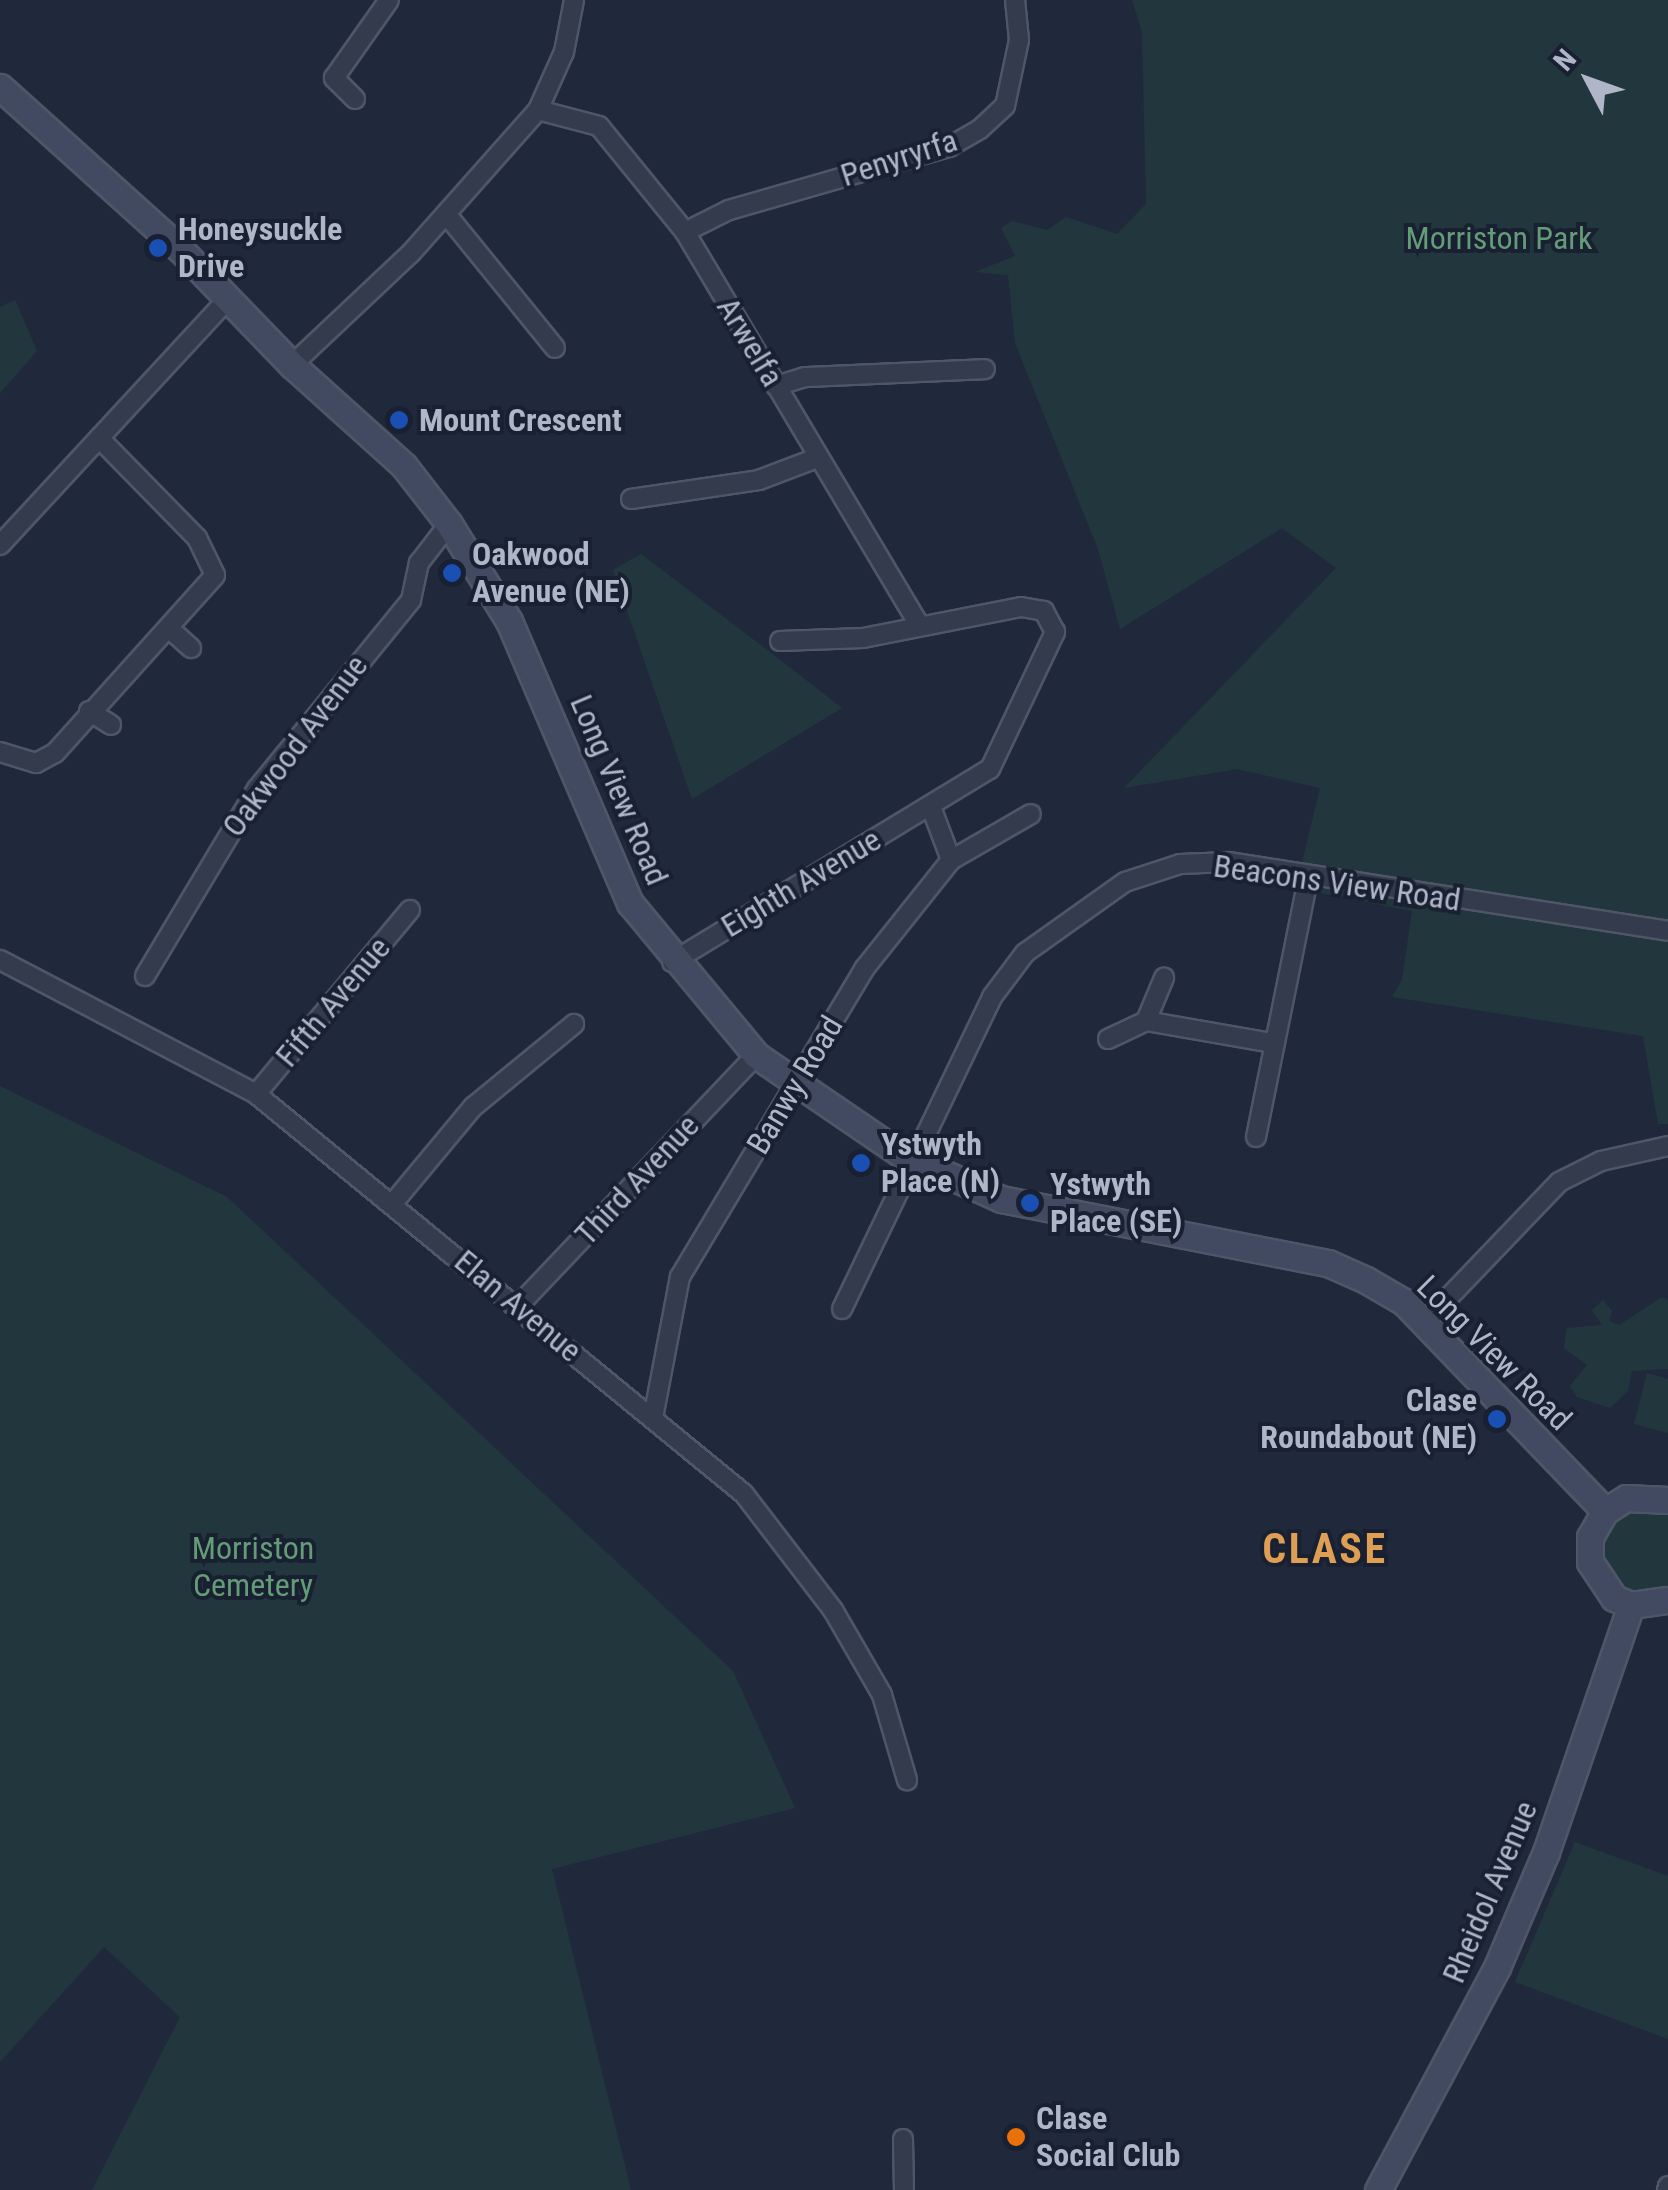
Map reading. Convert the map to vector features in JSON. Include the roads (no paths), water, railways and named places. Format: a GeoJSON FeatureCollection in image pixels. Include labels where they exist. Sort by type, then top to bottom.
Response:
{"type":"FeatureCollection","features":[{"type":"Feature","properties":{"kind":"street"},"geometry":{"type":"LineString","coordinates":[[355,99],[334,78],[389,0]]}},
{"type":"Feature","properties":{"kind":"street"},"geometry":{"type":"LineString","coordinates":[[292,366],[447,215],[538,110],[564,52],[574,0]]}},
{"type":"Feature","properties":{"kind":"street","name":"Penyryrfa"},"geometry":{"type":"LineString","coordinates":[[685,232],[728,210],[949,148],[980,129],[1005,106],[1019,40],[1014,0]]}},
{"type":"Feature","properties":{"kind":"street","name":"Long View Road"},"geometry":{"type":"LineString","coordinates":[[0,87],[228,299],[292,366],[404,466],[450,524],[509,621],[630,903],[672,962],[756,1056],[916,1161],[1001,1199],[1328,1263],[1404,1302],[1605,1511]]}},
{"type":"Feature","properties":{"kind":"street","name":"Arwelfa"},"geometry":{"type":"LineString","coordinates":[[538,110],[599,126],[685,232],[918,623]]}},
{"type":"Feature","properties":{"kind":"street"},"geometry":{"type":"LineString","coordinates":[[447,215],[555,348]]}},
{"type":"Feature","properties":{"kind":"street"},"geometry":{"type":"LineString","coordinates":[[0,544],[228,299]]}},
{"type":"Feature","properties":{"kind":"street"},"geometry":{"type":"LineString","coordinates":[[776,386],[805,378],[985,369]]}},
{"type":"Feature","properties":{"kind":"street"},"geometry":{"type":"LineString","coordinates":[[0,752],[36,763],[55,754],[89,711],[171,630],[214,575],[208,556],[146,480],[99,438]]}},
{"type":"Feature","properties":{"kind":"street"},"geometry":{"type":"LineString","coordinates":[[630,499],[759,480],[817,458]]}},
{"type":"Feature","properties":{"kind":"street","name":"Oakwood Avenue"},"geometry":{"type":"LineString","coordinates":[[145,976],[257,789],[410,600],[418,563],[450,524]]}},
{"type":"Feature","properties":{"kind":"street","name":"Eighth Avenue"},"geometry":{"type":"LineString","coordinates":[[672,962],[840,855],[931,807],[990,769],[1055,632],[1044,611],[1021,607],[918,623]]}},
{"type":"Feature","properties":{"kind":"street"},"geometry":{"type":"LineString","coordinates":[[780,640],[863,638],[918,623]]}},
{"type":"Feature","properties":{"kind":"street"},"geometry":{"type":"LineString","coordinates":[[171,630],[192,648]]}},
{"type":"Feature","properties":{"kind":"street"},"geometry":{"type":"LineString","coordinates":[[89,711],[111,725]]}},
{"type":"Feature","properties":{"kind":"street"},"geometry":{"type":"LineString","coordinates":[[931,807],[950,860]]}},
{"type":"Feature","properties":{"kind":"street","name":"Banwy Road"},"geometry":{"type":"LineString","coordinates":[[653,1418],[680,1277],[864,969],[950,860],[1031,814]]}},
{"type":"Feature","properties":{"kind":"street","name":"Beacons View Road"},"geometry":{"type":"LineString","coordinates":[[842,1309],[992,997],[1025,952],[1125,882],[1180,864],[1228,862],[1300,872],[1308,880],[1668,931]]}},
{"type":"Feature","properties":{"kind":"street"},"geometry":{"type":"LineString","coordinates":[[1256,1138],[1272,1043],[1308,880]]}},
{"type":"Feature","properties":{"kind":"street","name":"Fifth Avenue"},"geometry":{"type":"LineString","coordinates":[[256,1094],[410,910]]}},
{"type":"Feature","properties":{"kind":"street","name":"Elan Avenue"},"geometry":{"type":"LineString","coordinates":[[0,960],[256,1094],[393,1202],[744,1494],[832,1610],[882,1695],[907,1780]]}},
{"type":"Feature","properties":{"kind":"street"},"geometry":{"type":"LineString","coordinates":[[1146,1021],[1164,978]]}},
{"type":"Feature","properties":{"kind":"street"},"geometry":{"type":"LineString","coordinates":[[1108,1040],[1146,1021],[1272,1043]]}},
{"type":"Feature","properties":{"kind":"street"},"geometry":{"type":"LineString","coordinates":[[393,1202],[474,1107],[574,1024]]}},
{"type":"Feature","properties":{"kind":"street","name":"Third Avenue"},"geometry":{"type":"LineString","coordinates":[[518,1305],[756,1056]]}},
{"type":"Feature","properties":{"kind":"street"},"geometry":{"type":"LineString","coordinates":[[1424,1323],[1560,1182],[1601,1160],[1668,1146]]}},
{"type":"Feature","properties":{"kind":"street"},"geometry":{"type":"LineString","coordinates":[[1668,1500],[1626,1498],[1605,1511],[1590,1536],[1590,1562],[1600,1585],[1631,1605],[1668,1600]]}},
{"type":"Feature","properties":{"kind":"street","name":"Rheidol Avenue"},"geometry":{"type":"LineString","coordinates":[[1378,2190],[1497,1966],[1546,1852],[1631,1605]]}},
{"type":"Feature","properties":{"kind":"street"},"geometry":{"type":"LineString","coordinates":[[903,2139],[904,2190]]}},
{"type":"Feature","properties":{"kind":"place","name":"Honeysuckle Drive"},"geometry":{"type":"Point","coordinates":[158,248]}},
{"type":"Feature","properties":{"kind":"place","name":"Mount Crescent"},"geometry":{"type":"Point","coordinates":[399,420]}},
{"type":"Feature","properties":{"kind":"place","name":"Oakwood Avenue (NE)"},"geometry":{"type":"Point","coordinates":[452,573]}},
{"type":"Feature","properties":{"kind":"place","name":"Ystwyth Place (N)"},"geometry":{"type":"Point","coordinates":[861,1163]}},
{"type":"Feature","properties":{"kind":"place","name":"Ystwyth Place (SE)"},"geometry":{"type":"Point","coordinates":[1030,1203]}},
{"type":"Feature","properties":{"kind":"place","name":"Clase Roundabout (NE)"},"geometry":{"type":"Point","coordinates":[1497,1419]}},
{"type":"Feature","properties":{"kind":"place","name":"Clase Social Club"},"geometry":{"type":"Point","coordinates":[1016,2137]}},
{"type":"Feature","properties":{"kind":"district","name":"CLASE"},"geometry":{"type":"Point","coordinates":[1325,1549]}},
{"type":"Feature","properties":{"kind":"park label","name":"Morriston Park"},"geometry":{"type":"Point","coordinates":[1499,238]}},
{"type":"Feature","properties":{"kind":"park label","name":"Morriston Cemetery"},"geometry":{"type":"Point","coordinates":[253,1568]}}]}
